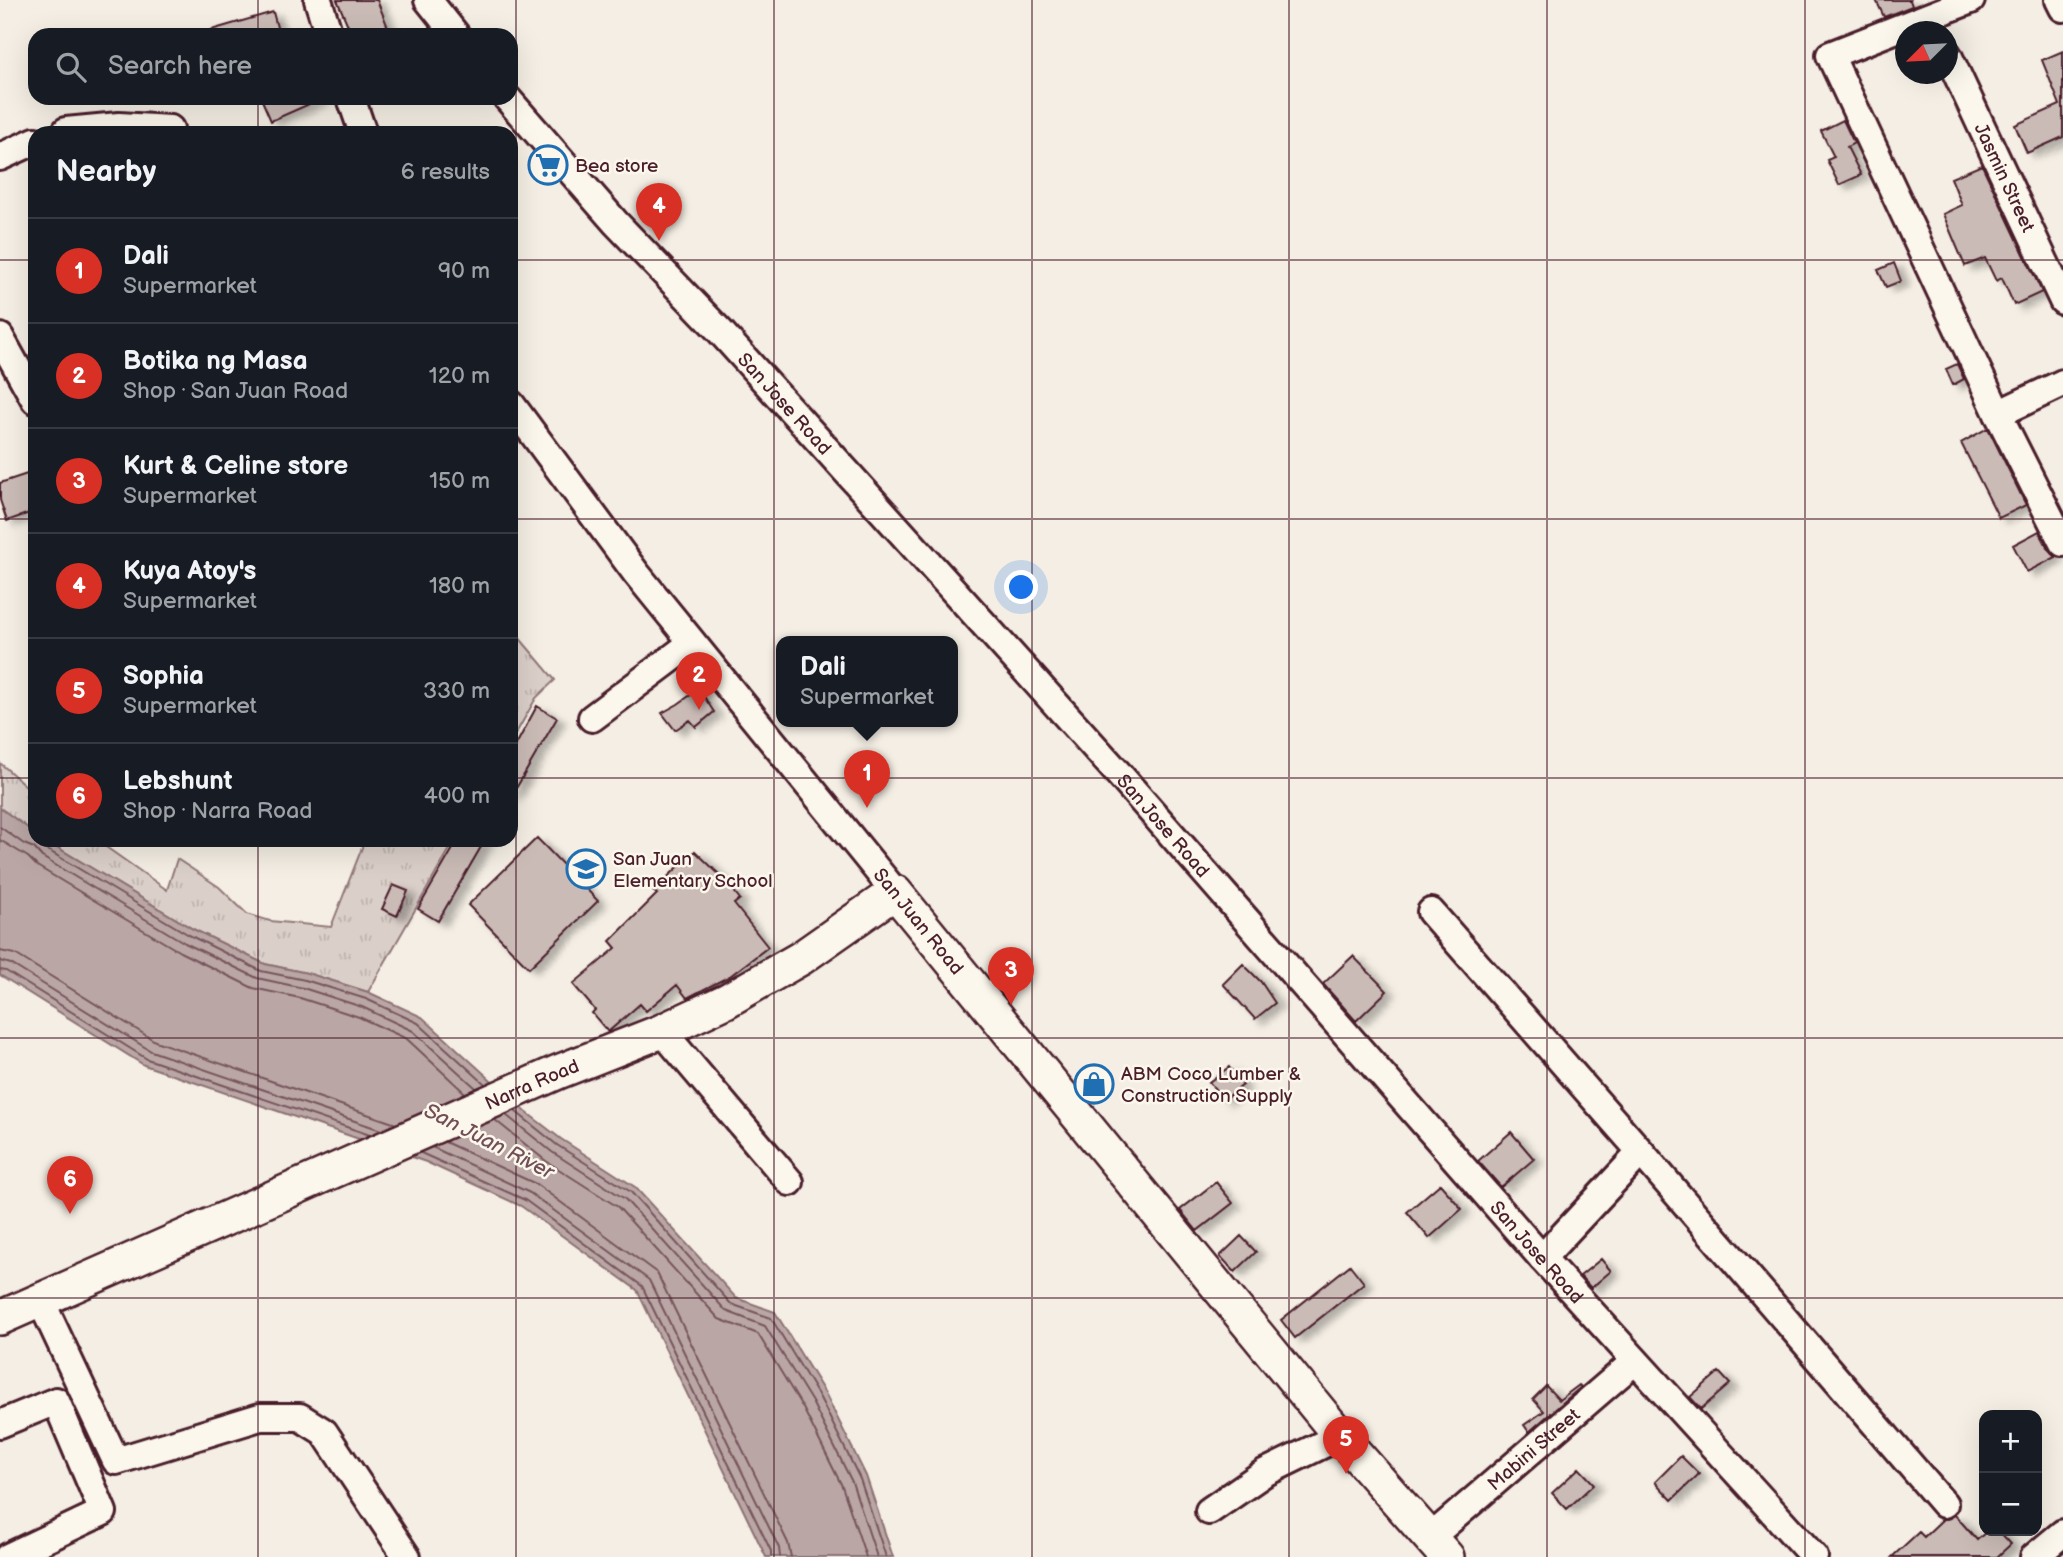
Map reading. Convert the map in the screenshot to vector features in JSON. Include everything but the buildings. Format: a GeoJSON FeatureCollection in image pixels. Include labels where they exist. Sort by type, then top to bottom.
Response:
{"type":"FeatureCollection","features":[{"type":"Feature","properties":{"kind":"main road","name":"Narra Road"},"geometry":{"type":"LineString","coordinates":[[0,1318],[558,1072],[662,1031],[726,1001],[778,972],[895,892]]}},
{"type":"Feature","properties":{"kind":"main road","name":"San Juan Road"},"geometry":{"type":"LineString","coordinates":[[895,892],[1340,1436],[1439,1547]]}},
{"type":"Feature","properties":{"kind":"street"},"geometry":{"type":"LineString","coordinates":[[318,0],[327,28]]}},
{"type":"Feature","properties":{"kind":"street"},"geometry":{"type":"LineString","coordinates":[[428,0],[450,28]]}},
{"type":"Feature","properties":{"kind":"street"},"geometry":{"type":"LineString","coordinates":[[1938,21],[1971,0]]}},
{"type":"Feature","properties":{"kind":"street"},"geometry":{"type":"LineString","coordinates":[[2059,0],[2063,8]]}},
{"type":"Feature","properties":{"kind":"street"},"geometry":{"type":"LineString","coordinates":[[1895,35],[1830,55],[1998,414],[2063,543]]}},
{"type":"Feature","properties":{"kind":"street","name":"Jasmin Street"},"geometry":{"type":"LineString","coordinates":[[1958,76],[2063,301]]}},
{"type":"Feature","properties":{"kind":"street"},"geometry":{"type":"LineString","coordinates":[[353,105],[361,126]]}},
{"type":"Feature","properties":{"kind":"street","name":"San Jose Road"},"geometry":{"type":"LineString","coordinates":[[513,105],[616,223],[719,330],[1117,772],[1542,1258],[1814,1557]]}},
{"type":"Feature","properties":{"kind":"street"},"geometry":{"type":"LineString","coordinates":[[0,157],[28,144]]}},
{"type":"Feature","properties":{"kind":"street"},"geometry":{"type":"LineString","coordinates":[[0,337],[28,387]]}},
{"type":"Feature","properties":{"kind":"street"},"geometry":{"type":"LineString","coordinates":[[1998,414],[2063,383]]}},
{"type":"Feature","properties":{"kind":"street","name":"San Juan Road"},"geometry":{"type":"LineString","coordinates":[[518,413],[636,573],[895,892]]}},
{"type":"Feature","properties":{"kind":"street"},"geometry":{"type":"LineString","coordinates":[[592,718],[692,643]]}},
{"type":"Feature","properties":{"kind":"street"},"geometry":{"type":"LineString","coordinates":[[1431,912],[1944,1504]]}},
{"type":"Feature","properties":{"kind":"street"},"geometry":{"type":"LineString","coordinates":[[662,1031],[790,1182]]}},
{"type":"Feature","properties":{"kind":"street"},"geometry":{"type":"LineString","coordinates":[[1542,1258],[1641,1152]]}},
{"type":"Feature","properties":{"kind":"street"},"geometry":{"type":"LineString","coordinates":[[41,1301],[116,1461],[261,1418],[300,1418],[324,1432],[407,1557]]}},
{"type":"Feature","properties":{"kind":"street","name":"Mabini Street"},"geometry":{"type":"LineString","coordinates":[[1439,1547],[1635,1361]]}},
{"type":"Feature","properties":{"kind":"street"},"geometry":{"type":"LineString","coordinates":[[0,1423],[56,1401],[103,1512],[8,1557]]}},
{"type":"Feature","properties":{"kind":"street"},"geometry":{"type":"LineString","coordinates":[[1209,1511],[1264,1473],[1340,1436]]}},
{"type":"Feature","properties":{"kind":"street"},"geometry":{"type":"LineString","coordinates":[[2034,1557],[2063,1533]]}},
{"type":"Feature","properties":{"kind":"green space"},"geometry":{"type":"Polygon","coordinates":[[[518,636],[555,680],[536,698],[518,730],[518,636]]]}},
{"type":"Feature","properties":{"kind":"green space"},"geometry":{"type":"Polygon","coordinates":[[[0,763],[28,788],[28,828],[0,808],[0,763]]]}},
{"type":"Feature","properties":{"kind":"green space"},"geometry":{"type":"Polygon","coordinates":[[[57,847],[106,847],[167,890],[177,859],[219,887],[247,914],[270,921],[331,927],[362,847],[451,847],[368,992],[307,973],[265,964],[193,929],[57,847]]]}},
{"type":"Feature","properties":{"kind":"water","name":"San Juan River"},"geometry":{"type":"Polygon","coordinates":[[[0,808],[28,828],[28,847],[57,847],[193,929],[265,964],[307,973],[368,992],[422,1017],[526,1112],[561,1139],[635,1187],[736,1298],[775,1312],[826,1395],[866,1476],[893,1557],[766,1557],[637,1290],[521,1206],[426,1162],[144,1065],[0,975],[0,808]]]}},
{"type":"Feature","properties":{"kind":"place","name":"Bea store"},"geometry":{"type":"Point","coordinates":[548,165]}},
{"type":"Feature","properties":{"kind":"place","name":"Kuya Atoy's"},"geometry":{"type":"Point","coordinates":[659,241]}},
{"type":"Feature","properties":{"kind":"place","name":"Botika ng Masa"},"geometry":{"type":"Point","coordinates":[699,710]}},
{"type":"Feature","properties":{"kind":"place","name":"Dali"},"geometry":{"type":"Point","coordinates":[867,808]}},
{"type":"Feature","properties":{"kind":"place","name":"San Juan Elementary School"},"geometry":{"type":"Point","coordinates":[586,869]}},
{"type":"Feature","properties":{"kind":"place","name":"Kurt & Celine store"},"geometry":{"type":"Point","coordinates":[1011,1005]}},
{"type":"Feature","properties":{"kind":"place","name":"ABM Coco Lumber & Construction Supply"},"geometry":{"type":"Point","coordinates":[1094,1084]}},
{"type":"Feature","properties":{"kind":"place","name":"Lebshunt"},"geometry":{"type":"Point","coordinates":[70,1214]}},
{"type":"Feature","properties":{"kind":"place","name":"Sophia"},"geometry":{"type":"Point","coordinates":[1346,1474]}}]}
